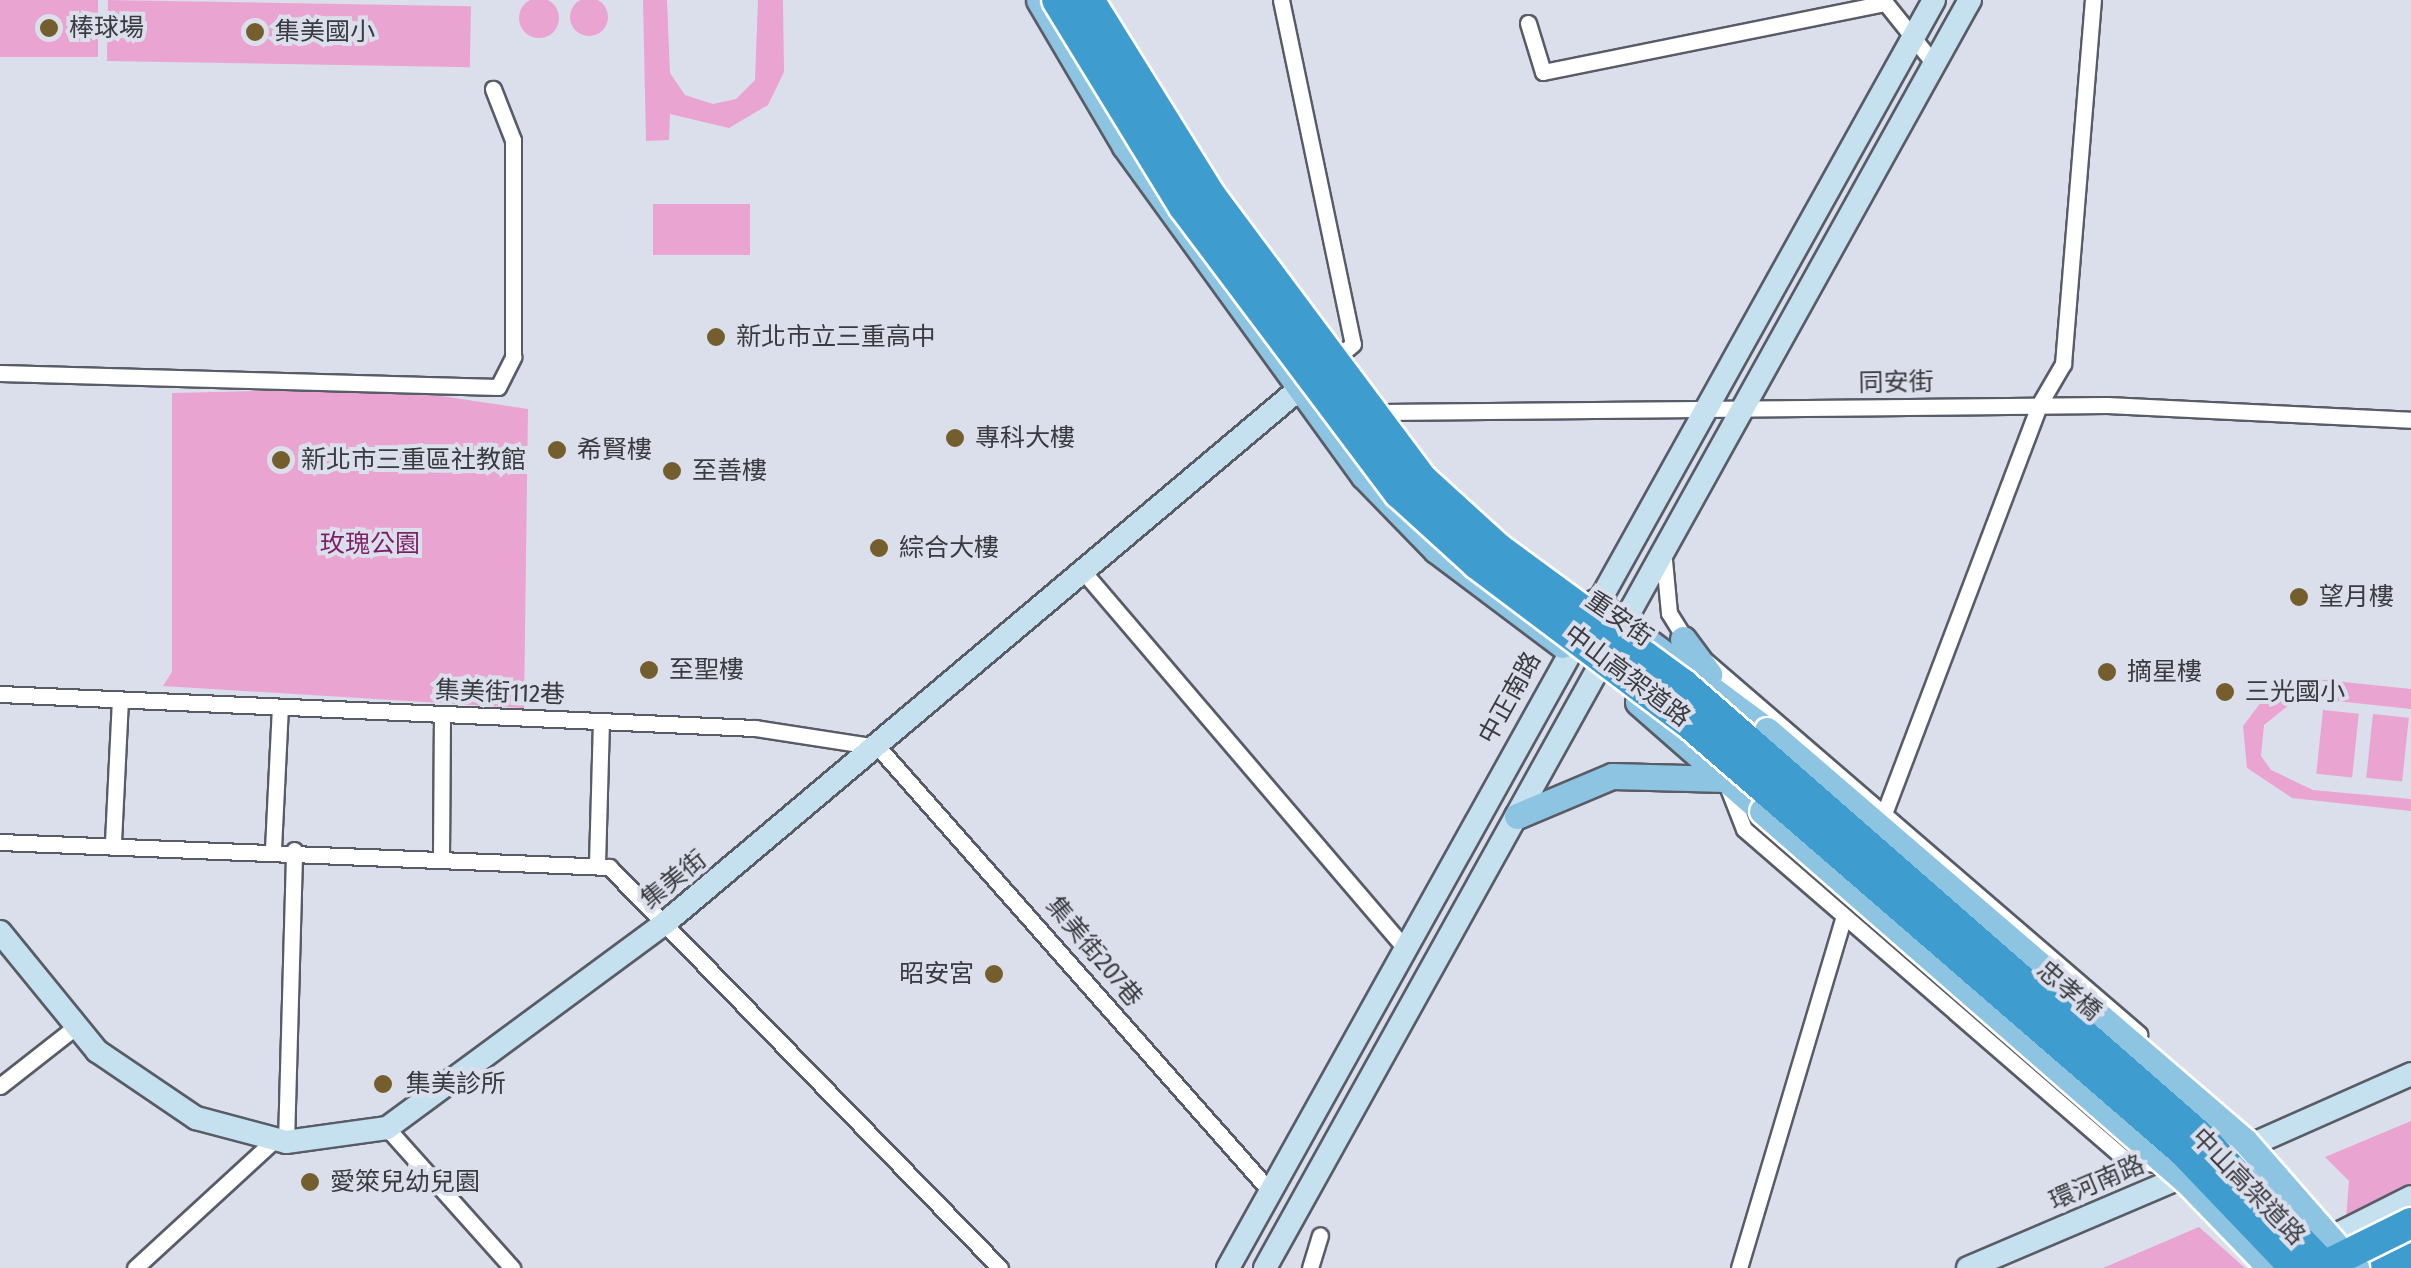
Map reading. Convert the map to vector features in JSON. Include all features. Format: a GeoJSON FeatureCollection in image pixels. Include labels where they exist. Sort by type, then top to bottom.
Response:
{"type":"FeatureCollection","features":[{"type":"Feature","properties":{"kind":"highway","name":"中山高架道路"},"geometry":{"type":"LineString","coordinates":[[1057,0],[1184,207],[1398,493],[1693,726],[2310,1265]]}},
{"type":"Feature","properties":{"kind":"highway","name":"中山高架道路"},"geometry":{"type":"LineString","coordinates":[[1089,0],[1211,196],[1422,478],[1498,548],[1698,697],[2203,1139],[2310,1265]]}},
{"type":"Feature","properties":{"kind":"highway"},"geometry":{"type":"LineString","coordinates":[[2310,1265],[2411,1223]]}},
{"type":"Feature","properties":{"kind":"highway"},"geometry":{"type":"LineString","coordinates":[[2341,1268],[2411,1223]]}},
{"type":"Feature","properties":{"kind":"highway"},"geometry":{"type":"LineString","coordinates":[[2382,1268],[2411,1252]]}},
{"type":"Feature","properties":{"kind":"main road"},"geometry":{"type":"LineString","coordinates":[[1039,0],[1125,146],[1299,389],[1392,508],[1655,716],[2188,1182],[2272,1268]]}},
{"type":"Feature","properties":{"kind":"main road","name":"重安街"},"geometry":{"type":"LineString","coordinates":[[1105,0],[1382,412],[1490,523],[1625,623],[1678,648]]}},
{"type":"Feature","properties":{"kind":"main road","name":"忠孝橋"},"geometry":{"type":"LineString","coordinates":[[1678,648],[1729,697],[2245,1141],[2356,1268]]}},
{"type":"Feature","properties":{"kind":"main road"},"geometry":{"type":"LineString","coordinates":[[1517,816],[1612,776],[1725,779]]}},
{"type":"Feature","properties":{"kind":"street"},"geometry":{"type":"LineString","coordinates":[[1281,0],[1352,344],[1341,354]]}},
{"type":"Feature","properties":{"kind":"street","name":"中正南路"},"geometry":{"type":"LineString","coordinates":[[1228,1268],[1568,650],[1934,0]]}},
{"type":"Feature","properties":{"kind":"street"},"geometry":{"type":"LineString","coordinates":[[1265,1268],[1970,0]]}},
{"type":"Feature","properties":{"kind":"street"},"geometry":{"type":"LineString","coordinates":[[1885,811],[2039,405],[2063,364],[2093,0]]}},
{"type":"Feature","properties":{"kind":"street"},"geometry":{"type":"LineString","coordinates":[[1528,23],[1543,72],[1884,1],[1935,65]]}},
{"type":"Feature","properties":{"kind":"street"},"geometry":{"type":"LineString","coordinates":[[0,373],[498,387],[513,357],[513,140],[492,90]]}},
{"type":"Feature","properties":{"kind":"street","name":"集美街"},"geometry":{"type":"LineString","coordinates":[[0,932],[74,1028],[196,1118],[279,1141],[387,1128],[666,923],[1341,354]]}},
{"type":"Feature","properties":{"kind":"street","name":"同安街"},"geometry":{"type":"LineString","coordinates":[[1382,412],[1702,414],[1743,409],[2039,405],[2411,420]]}},
{"type":"Feature","properties":{"kind":"street","name":"重安街"},"geometry":{"type":"LineString","coordinates":[[1668,546],[1663,588],[1678,648],[1746,744],[2229,1155],[2282,1210],[2310,1265]]}},
{"type":"Feature","properties":{"kind":"street"},"geometry":{"type":"LineString","coordinates":[[1082,570],[1404,948]]}},
{"type":"Feature","properties":{"kind":"street","name":"重安街"},"geometry":{"type":"LineString","coordinates":[[1678,648],[1885,811],[2231,1116],[2229,1155]]}},
{"type":"Feature","properties":{"kind":"street","name":"集美街112巷"},"geometry":{"type":"LineString","coordinates":[[0,694],[755,728],[878,747]]}},
{"type":"Feature","properties":{"kind":"street"},"geometry":{"type":"LineString","coordinates":[[113,842],[120,700]]}},
{"type":"Feature","properties":{"kind":"street"},"geometry":{"type":"LineString","coordinates":[[273,849],[280,708]]}},
{"type":"Feature","properties":{"kind":"street"},"geometry":{"type":"LineString","coordinates":[[441,857],[442,716]]}},
{"type":"Feature","properties":{"kind":"street"},"geometry":{"type":"LineString","coordinates":[[1655,716],[1705,742],[2196,1170],[2259,1234],[2310,1265]]}},
{"type":"Feature","properties":{"kind":"street"},"geometry":{"type":"LineString","coordinates":[[597,864],[601,722]]}},
{"type":"Feature","properties":{"kind":"street","name":"集美街207巷"},"geometry":{"type":"LineString","coordinates":[[878,747],[1270,1191]]}},
{"type":"Feature","properties":{"kind":"street"},"geometry":{"type":"LineString","coordinates":[[1725,779],[1744,829],[2126,1160],[2196,1170]]}},
{"type":"Feature","properties":{"kind":"street"},"geometry":{"type":"LineString","coordinates":[[0,842],[113,842],[597,864],[622,876],[1000,1268]]}},
{"type":"Feature","properties":{"kind":"street"},"geometry":{"type":"LineString","coordinates":[[134,1268],[279,1141],[294,850]]}},
{"type":"Feature","properties":{"kind":"street"},"geometry":{"type":"LineString","coordinates":[[1739,1268],[1844,916]]}},
{"type":"Feature","properties":{"kind":"street"},"geometry":{"type":"LineString","coordinates":[[2057,1098],[2124,1021]]}},
{"type":"Feature","properties":{"kind":"street"},"geometry":{"type":"LineString","coordinates":[[0,1086],[74,1028]]}},
{"type":"Feature","properties":{"kind":"street","name":"環河南路"},"geometry":{"type":"LineString","coordinates":[[1968,1268],[2411,1074]]}},
{"type":"Feature","properties":{"kind":"street"},"geometry":{"type":"LineString","coordinates":[[387,1128],[512,1268]]}},
{"type":"Feature","properties":{"kind":"street"},"geometry":{"type":"LineString","coordinates":[[2272,1268],[2310,1265],[2411,1198]]}},
{"type":"Feature","properties":{"kind":"street"},"geometry":{"type":"LineString","coordinates":[[1310,1268],[1320,1236]]}},
{"type":"Feature","properties":{"kind":"green space"},"geometry":{"type":"Polygon","coordinates":[[[539,-2],[553,4],[559,18],[553,32],[539,38],[525,32],[519,18],[525,4],[539,-2]]]}},
{"type":"Feature","properties":{"kind":"green space"},"geometry":{"type":"Polygon","coordinates":[[[589,-2],[603,3],[608,17],[603,31],[589,36],[575,31],[570,17],[575,3],[589,-2]]]}},
{"type":"Feature","properties":{"kind":"green space","name":"棒球場"},"geometry":{"type":"Polygon","coordinates":[[[0,0],[98,0],[98,57],[0,57],[0,0]]]}},
{"type":"Feature","properties":{"kind":"green space"},"geometry":{"type":"Polygon","coordinates":[[[108,0],[471,6],[470,67],[107,61],[108,0]]]}},
{"type":"Feature","properties":{"kind":"green space"},"geometry":{"type":"Polygon","coordinates":[[[643,0],[667,0],[670,73],[685,95],[713,104],[736,99],[755,80],[758,0],[783,0],[784,72],[768,105],[729,128],[670,114],[669,140],[646,141],[643,0]]]}},
{"type":"Feature","properties":{"kind":"green space"},"geometry":{"type":"Polygon","coordinates":[[[653,204],[750,204],[750,255],[653,255],[653,204]]]}},
{"type":"Feature","properties":{"kind":"green space","name":"玫瑰公園"},"geometry":{"type":"Polygon","coordinates":[[[387,388],[528,409],[524,708],[163,686],[172,672],[172,393],[387,388]]]}},
{"type":"Feature","properties":{"kind":"green space"},"geometry":{"type":"Polygon","coordinates":[[[2306,678],[2411,689],[2411,709],[2299,697],[2264,725],[2261,756],[2271,770],[2313,790],[2411,799],[2411,811],[2292,798],[2247,768],[2243,726],[2265,697],[2306,678]]]}},
{"type":"Feature","properties":{"kind":"green space"},"geometry":{"type":"Polygon","coordinates":[[[2323,710],[2359,714],[2352,777],[2316,774],[2323,710]]]}},
{"type":"Feature","properties":{"kind":"green space"},"geometry":{"type":"Polygon","coordinates":[[[2373,714],[2409,718],[2402,781],[2366,778],[2373,714]]]}},
{"type":"Feature","properties":{"kind":"green space"},"geometry":{"type":"Polygon","coordinates":[[[2411,1121],[2411,1185],[2346,1219],[2349,1181],[2325,1157],[2411,1121]]]}},
{"type":"Feature","properties":{"kind":"green space"},"geometry":{"type":"Polygon","coordinates":[[[2199,1227],[2245,1268],[2103,1268],[2199,1227]]]}},
{"type":"Feature","properties":{"kind":"place","name":"棒球場"},"geometry":{"type":"Point","coordinates":[49,28]}},
{"type":"Feature","properties":{"kind":"place","name":"集美國小"},"geometry":{"type":"Point","coordinates":[255,32]}},
{"type":"Feature","properties":{"kind":"place","name":"新北市立三重高中"},"geometry":{"type":"Point","coordinates":[716,337]}},
{"type":"Feature","properties":{"kind":"place","name":"專科大樓"},"geometry":{"type":"Point","coordinates":[955,438]}},
{"type":"Feature","properties":{"kind":"place","name":"希賢樓"},"geometry":{"type":"Point","coordinates":[557,450]}},
{"type":"Feature","properties":{"kind":"place","name":"新北市三重區社教館"},"geometry":{"type":"Point","coordinates":[281,460]}},
{"type":"Feature","properties":{"kind":"place","name":"至善樓"},"geometry":{"type":"Point","coordinates":[672,471]}},
{"type":"Feature","properties":{"kind":"place","name":"綜合大樓"},"geometry":{"type":"Point","coordinates":[879,548]}},
{"type":"Feature","properties":{"kind":"place","name":"望月樓"},"geometry":{"type":"Point","coordinates":[2299,597]}},
{"type":"Feature","properties":{"kind":"place","name":"至聖樓"},"geometry":{"type":"Point","coordinates":[649,670]}},
{"type":"Feature","properties":{"kind":"place","name":"摘星樓"},"geometry":{"type":"Point","coordinates":[2107,672]}},
{"type":"Feature","properties":{"kind":"place","name":"三光國小"},"geometry":{"type":"Point","coordinates":[2225,692]}},
{"type":"Feature","properties":{"kind":"place","name":"昭安宮"},"geometry":{"type":"Point","coordinates":[994,974]}},
{"type":"Feature","properties":{"kind":"place","name":"集美診所"},"geometry":{"type":"Point","coordinates":[383,1084]}},
{"type":"Feature","properties":{"kind":"place","name":"愛箂兒幼兒園"},"geometry":{"type":"Point","coordinates":[310,1182]}}]}
